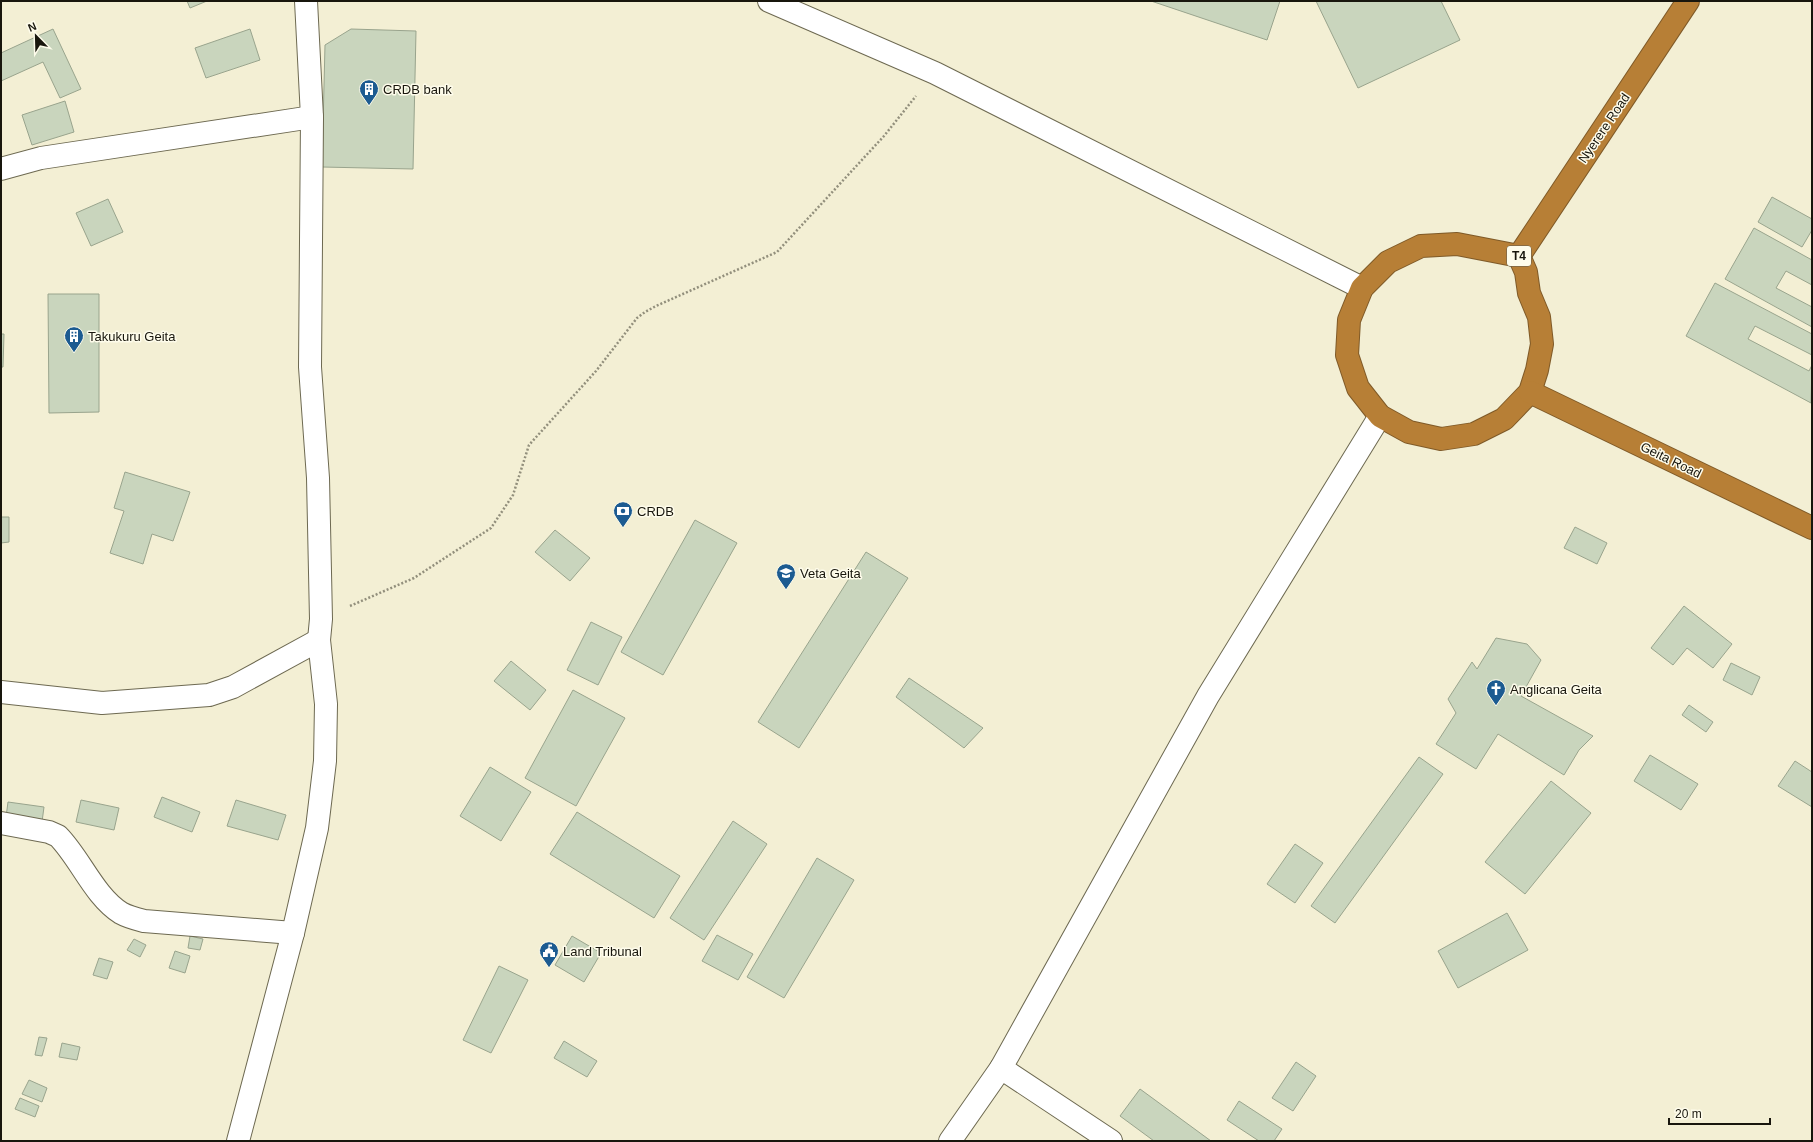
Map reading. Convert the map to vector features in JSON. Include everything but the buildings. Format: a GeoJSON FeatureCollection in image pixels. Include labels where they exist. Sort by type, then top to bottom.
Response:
{"type":"FeatureCollection","features":[{"type":"Feature","properties":{"kind":"highway","name":"Nyerere Road"},"geometry":{"type":"LineString","coordinates":[[1519,256],[1688,1]]}},
{"type":"Feature","properties":{"kind":"highway","name":"T4"},"geometry":{"type":"LineString","coordinates":[[1457,244],[1519,256],[1526,272],[1529,293],[1539,317],[1542,344],[1538,370],[1530,392],[1504,419],[1474,434],[1441,439],[1408,432],[1380,416],[1358,388],[1347,355],[1349,320],[1362,288],[1388,262],[1421,246],[1457,244]]}},
{"type":"Feature","properties":{"kind":"highway","name":"Geita Road"},"geometry":{"type":"LineString","coordinates":[[1530,392],[1812,528]]}},
{"type":"Feature","properties":{"kind":"street"},"geometry":{"type":"LineString","coordinates":[[238,1141],[293,933],[317,828],[325,761],[326,704],[320,630],[318,478],[310,367],[312,117],[306,1]]}},
{"type":"Feature","properties":{"kind":"street"},"geometry":{"type":"LineString","coordinates":[[769,1],[935,73],[1362,288]]}},
{"type":"Feature","properties":{"kind":"street"},"geometry":{"type":"LineString","coordinates":[[1,169],[41,158],[312,117]]}},
{"type":"Feature","properties":{"kind":"street"},"geometry":{"type":"LineString","coordinates":[[950,1141],[1001,1068],[1208,696],[1380,416]]}},
{"type":"Feature","properties":{"kind":"street"},"geometry":{"type":"LineString","coordinates":[[1,692],[102,703],[209,695],[233,687],[320,630]]}},
{"type":"Feature","properties":{"kind":"street"},"geometry":{"type":"LineString","coordinates":[[1,823],[49,832],[58,836],[103,896],[120,912],[129,917],[144,921],[293,933]]}},
{"type":"Feature","properties":{"kind":"street"},"geometry":{"type":"LineString","coordinates":[[1001,1068],[1110,1141]]}},
{"type":"Feature","properties":{"kind":"path"},"geometry":{"type":"LineString","coordinates":[[320,630],[414,578],[491,528],[513,495],[529,445],[596,371],[637,318],[656,306],[777,252],[884,136],[935,73]]}},
{"type":"Feature","properties":{"kind":"place","name":"CRDB bank"},"geometry":{"type":"Point","coordinates":[369,106]}},
{"type":"Feature","properties":{"kind":"place","name":"Takukuru Geita"},"geometry":{"type":"Point","coordinates":[74,353]}},
{"type":"Feature","properties":{"kind":"place","name":"CRDB"},"geometry":{"type":"Point","coordinates":[623,528]}},
{"type":"Feature","properties":{"kind":"place","name":"Veta Geita"},"geometry":{"type":"Point","coordinates":[786,590]}},
{"type":"Feature","properties":{"kind":"place","name":"Anglicana Geita"},"geometry":{"type":"Point","coordinates":[1496,706]}},
{"type":"Feature","properties":{"kind":"place","name":"Land Tribunal"},"geometry":{"type":"Point","coordinates":[549,968]}}]}
